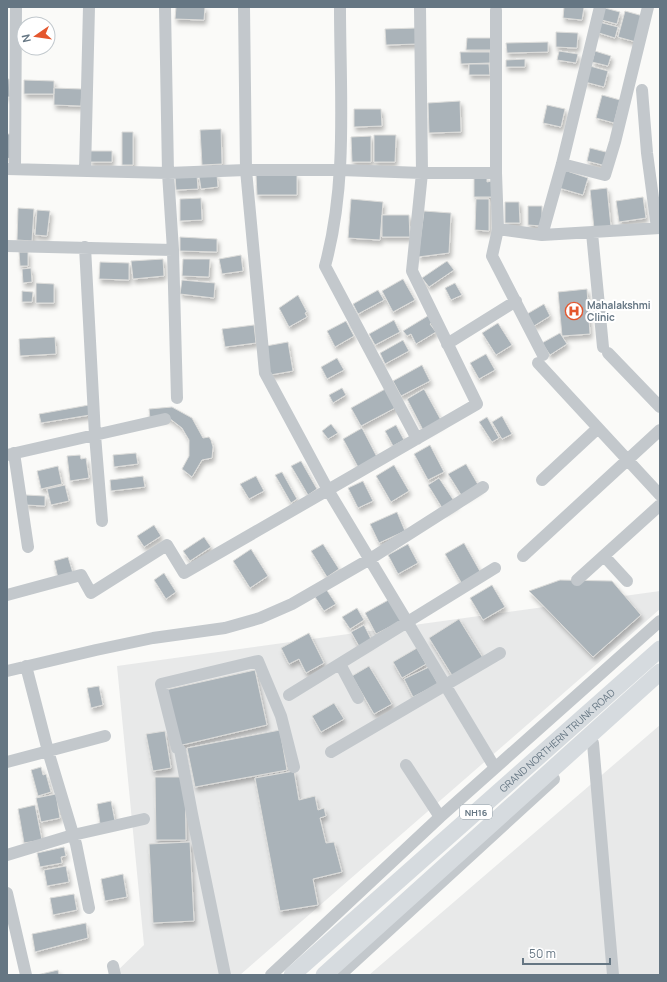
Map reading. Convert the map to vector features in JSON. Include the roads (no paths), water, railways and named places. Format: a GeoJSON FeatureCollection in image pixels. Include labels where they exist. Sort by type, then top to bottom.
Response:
{"type":"FeatureCollection","features":[{"type":"Feature","properties":{"kind":"highway","name":"GRAND NORTHERN TRUNK ROAD"},"geometry":{"type":"LineString","coordinates":[[292,975],[660,649]]}},
{"type":"Feature","properties":{"kind":"highway","name":"GRAND NORTHERN TRUNK ROAD"},"geometry":{"type":"LineString","coordinates":[[324,975],[660,672]]}},
{"type":"Feature","properties":{"kind":"street"},"geometry":{"type":"LineString","coordinates":[[16,7],[12,76],[11,168],[168,173],[246,170],[496,173]]}},
{"type":"Feature","properties":{"kind":"street"},"geometry":{"type":"LineString","coordinates":[[85,171],[89,7]]}},
{"type":"Feature","properties":{"kind":"street"},"geometry":{"type":"LineString","coordinates":[[165,7],[168,173],[173,250],[177,398]]}},
{"type":"Feature","properties":{"kind":"street"},"geometry":{"type":"LineString","coordinates":[[244,7],[246,170],[265,373],[328,490],[495,768]]}},
{"type":"Feature","properties":{"kind":"street"},"geometry":{"type":"LineString","coordinates":[[340,7],[341,170],[331,244],[325,266],[417,439]]}},
{"type":"Feature","properties":{"kind":"street"},"geometry":{"type":"LineString","coordinates":[[7,595],[81,575],[91,593],[167,545],[184,573],[477,404],[412,271],[422,173],[420,7]]}},
{"type":"Feature","properties":{"kind":"street"},"geometry":{"type":"LineString","coordinates":[[542,236],[562,164],[600,7]]}},
{"type":"Feature","properties":{"kind":"street"},"geometry":{"type":"LineString","coordinates":[[562,164],[605,175],[615,142],[648,7]]}},
{"type":"Feature","properties":{"kind":"street"},"geometry":{"type":"LineString","coordinates":[[496,10],[496,173],[498,229],[492,256],[516,301],[541,359],[598,428],[660,495]]}},
{"type":"Feature","properties":{"kind":"street"},"geometry":{"type":"LineString","coordinates":[[498,229],[542,236],[658,228],[647,153],[642,90]]}},
{"type":"Feature","properties":{"kind":"street"},"geometry":{"type":"LineString","coordinates":[[592,233],[606,350],[660,407]]}},
{"type":"Feature","properties":{"kind":"street"},"geometry":{"type":"LineString","coordinates":[[7,246],[173,250]]}},
{"type":"Feature","properties":{"kind":"street"},"geometry":{"type":"LineString","coordinates":[[85,247],[95,436],[102,521]]}},
{"type":"Feature","properties":{"kind":"street"},"geometry":{"type":"LineString","coordinates":[[448,344],[516,301]]}},
{"type":"Feature","properties":{"kind":"street"},"geometry":{"type":"LineString","coordinates":[[28,547],[11,454],[95,436],[165,418]]}},
{"type":"Feature","properties":{"kind":"street"},"geometry":{"type":"LineString","coordinates":[[542,480],[598,428]]}},
{"type":"Feature","properties":{"kind":"street"},"geometry":{"type":"LineString","coordinates":[[523,556],[660,430]]}},
{"type":"Feature","properties":{"kind":"street"},"geometry":{"type":"LineString","coordinates":[[7,671],[153,638],[225,628],[260,618],[292,604],[370,559],[483,486]]}},
{"type":"Feature","properties":{"kind":"street"},"geometry":{"type":"LineString","coordinates":[[577,580],[660,505]]}},
{"type":"Feature","properties":{"kind":"street"},"geometry":{"type":"LineString","coordinates":[[604,556],[627,581]]}},
{"type":"Feature","properties":{"kind":"street"},"geometry":{"type":"LineString","coordinates":[[289,695],[495,568]]}},
{"type":"Feature","properties":{"kind":"street"},"geometry":{"type":"LineString","coordinates":[[271,975],[440,817],[660,621]]}},
{"type":"Feature","properties":{"kind":"street"},"geometry":{"type":"LineString","coordinates":[[331,752],[500,653]]}},
{"type":"Feature","properties":{"kind":"street"},"geometry":{"type":"LineString","coordinates":[[225,975],[180,750],[177,748],[160,684],[258,661],[281,716],[294,767]]}},
{"type":"Feature","properties":{"kind":"street"},"geometry":{"type":"LineString","coordinates":[[340,664],[358,698]]}},
{"type":"Feature","properties":{"kind":"street"},"geometry":{"type":"LineString","coordinates":[[26,666],[48,751],[73,835],[89,908]]}},
{"type":"Feature","properties":{"kind":"street"},"geometry":{"type":"LineString","coordinates":[[340,975],[593,743],[660,684]]}},
{"type":"Feature","properties":{"kind":"street"},"geometry":{"type":"LineString","coordinates":[[7,762],[105,736]]}},
{"type":"Feature","properties":{"kind":"street"},"geometry":{"type":"LineString","coordinates":[[593,743],[613,975]]}},
{"type":"Feature","properties":{"kind":"street"},"geometry":{"type":"LineString","coordinates":[[406,765],[440,817]]}},
{"type":"Feature","properties":{"kind":"street"},"geometry":{"type":"LineString","coordinates":[[7,855],[73,835],[144,819]]}},
{"type":"Feature","properties":{"kind":"street"},"geometry":{"type":"LineString","coordinates":[[7,893],[11,934],[26,975]]}},
{"type":"Feature","properties":{"kind":"place","name":"Mahalakshmi Clinic"},"geometry":{"type":"Point","coordinates":[574,311]}}]}
